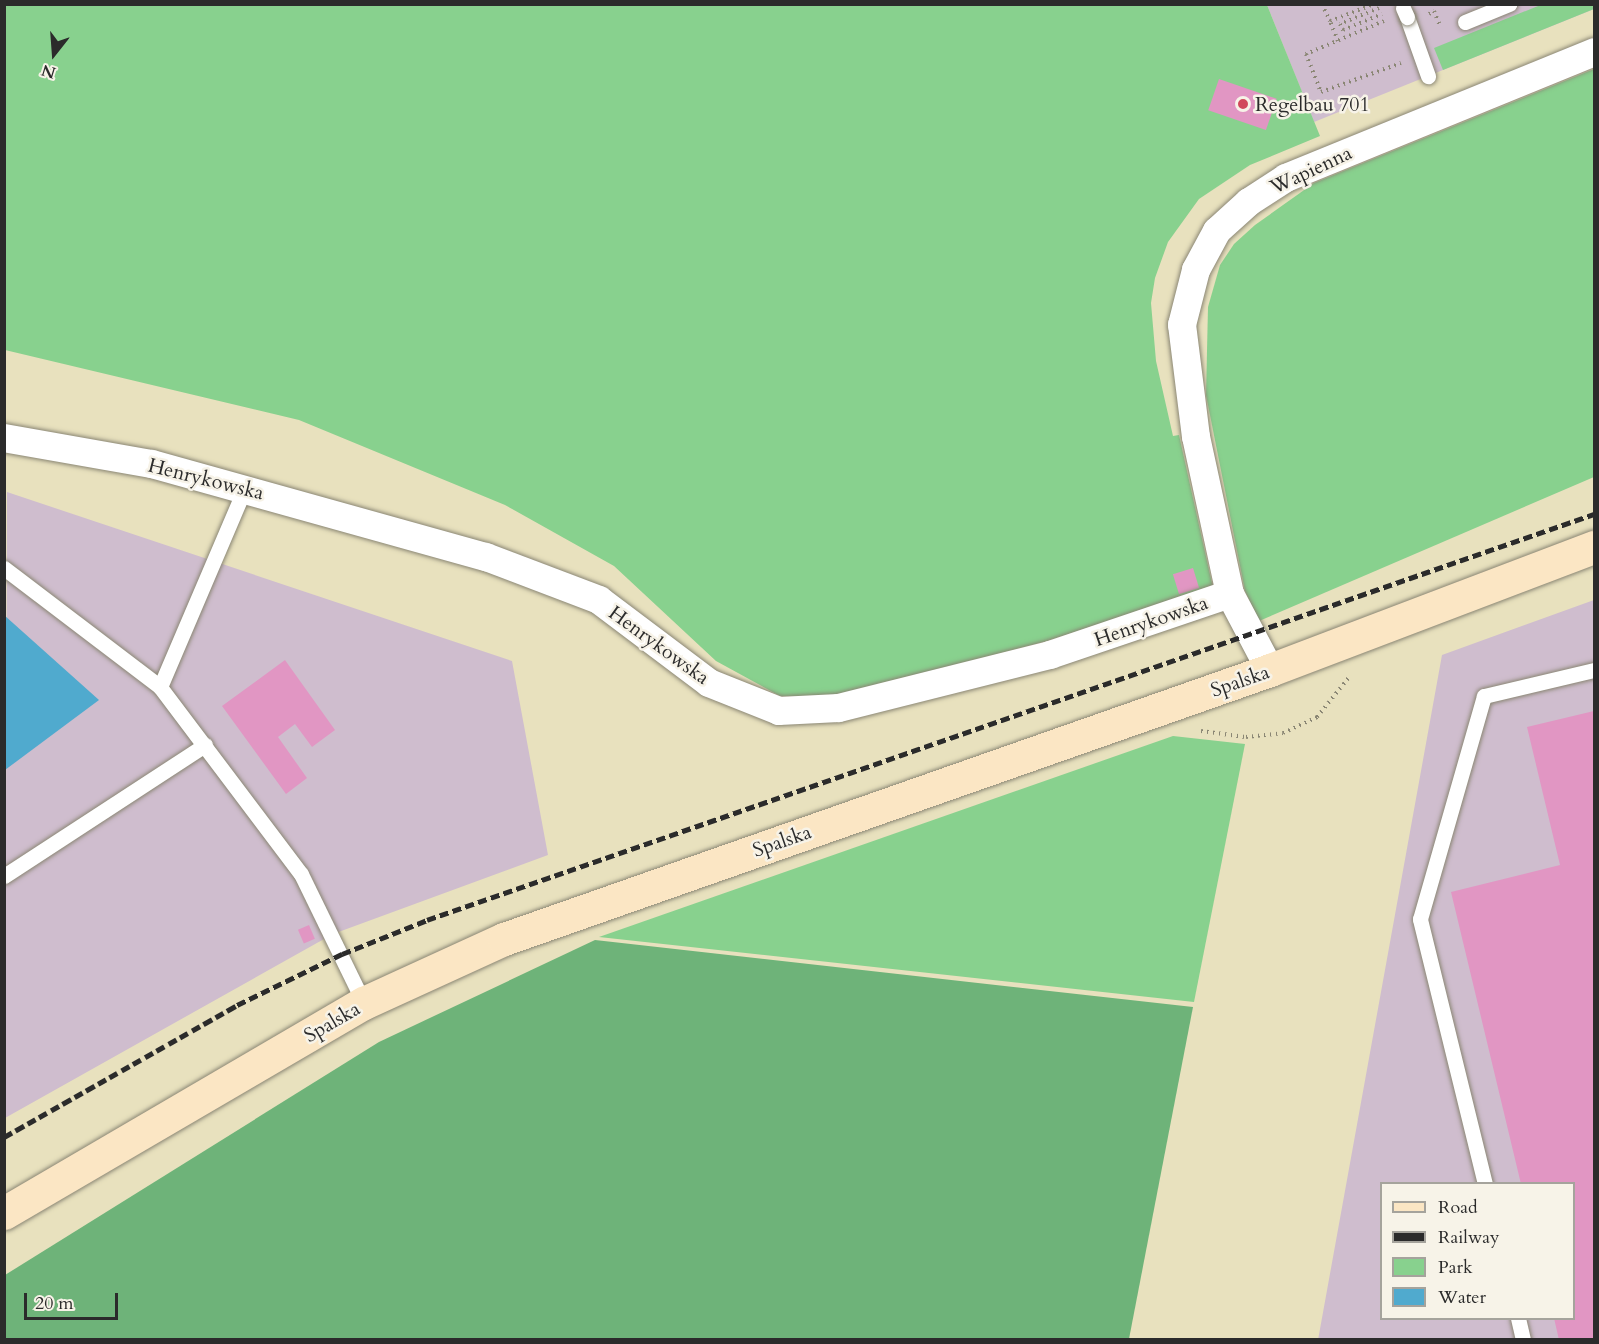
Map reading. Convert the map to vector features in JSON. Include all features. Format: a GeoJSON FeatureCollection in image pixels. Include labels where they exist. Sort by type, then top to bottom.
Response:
{"type":"FeatureCollection","features":[{"type":"Feature","properties":{"kind":"street","name":"Wapienna"},"geometry":{"type":"LineString","coordinates":[[1230,594],[1196,438],[1182,325],[1196,270],[1217,231],[1249,202],[1286,178],[1594,52]]}},
{"type":"Feature","properties":{"kind":"street","name":"Henrykowska"},"geometry":{"type":"LineString","coordinates":[[4,438],[152,464],[245,488],[486,557],[599,600],[709,682],[779,711],[839,708],[1050,655],[1230,594],[1270,670]]}},
{"type":"Feature","properties":{"kind":"street","name":"Spalska"},"geometry":{"type":"LineString","coordinates":[[4,1213],[364,1003],[504,939],[1270,670],[1594,547]]}},
{"type":"Feature","properties":{"kind":"lane"},"geometry":{"type":"LineString","coordinates":[[1465,22],[1509,4]]}},
{"type":"Feature","properties":{"kind":"lane"},"geometry":{"type":"LineString","coordinates":[[1404,10],[1428,76]]}},
{"type":"Feature","properties":{"kind":"lane"},"geometry":{"type":"LineString","coordinates":[[160,687],[245,488]]}},
{"type":"Feature","properties":{"kind":"lane"},"geometry":{"type":"LineString","coordinates":[[4,568],[160,687],[301,874],[364,1003]]}},
{"type":"Feature","properties":{"kind":"lane"},"geometry":{"type":"LineString","coordinates":[[1485,1182],[1420,919],[1484,696],[1594,670]]}},
{"type":"Feature","properties":{"kind":"lane"},"geometry":{"type":"LineString","coordinates":[[4,876],[205,746]]}},
{"type":"Feature","properties":{"kind":"lane"},"geometry":{"type":"LineString","coordinates":[[1518,1320],[1523,1340]]}},
{"type":"Feature","properties":{"kind":"path"},"geometry":{"type":"LineString","coordinates":[[1322,4],[1338,41]]}},
{"type":"Feature","properties":{"kind":"path"},"geometry":{"type":"LineString","coordinates":[[1330,21],[1374,4]]}},
{"type":"Feature","properties":{"kind":"path"},"geometry":{"type":"LineString","coordinates":[[1382,4],[1340,24],[1343,30],[1385,13],[1388,20]]}},
{"type":"Feature","properties":{"kind":"path"},"geometry":{"type":"LineString","coordinates":[[1358,33],[1306,54],[1321,92],[1421,55]]}},
{"type":"Feature","properties":{"kind":"path"},"geometry":{"type":"LineString","coordinates":[[1196,730],[1246,737],[1283,733],[1317,717],[1353,673]]}},
{"type":"Feature","properties":{"kind":"shaded area"},"geometry":{"type":"Polygon","coordinates":[[[1594,4],[1594,9],[1314,122],[1267,5],[1594,4]]]}},
{"type":"Feature","properties":{"kind":"shaded area"},"geometry":{"type":"Polygon","coordinates":[[[7,492],[512,661],[548,855],[333,934],[5,1118],[7,492]]]}},
{"type":"Feature","properties":{"kind":"shaded area"},"geometry":{"type":"Polygon","coordinates":[[[1594,600],[1594,1339],[1318,1340],[1442,655],[1594,600]]]}},
{"type":"Feature","properties":{"kind":"green space"},"geometry":{"type":"Polygon","coordinates":[[[1543,4],[1594,5],[1594,9],[1443,70],[1434,48],[1543,4]]]}},
{"type":"Feature","properties":{"kind":"green space"},"geometry":{"type":"Polygon","coordinates":[[[5,5],[1267,5],[1320,136],[1250,165],[1199,199],[1168,242],[1155,278],[1151,303],[1156,361],[1173,436],[1179,435],[1213,588],[1047,641],[838,696],[780,696],[716,661],[614,566],[505,505],[299,420],[5,350],[5,5]]]}},
{"type":"Feature","properties":{"kind":"green space"},"geometry":{"type":"Polygon","coordinates":[[[1594,69],[1594,477],[1259,621],[1245,591],[1206,395],[1208,307],[1220,265],[1234,244],[1255,225],[1314,183],[1594,69]]]}},
{"type":"Feature","properties":{"kind":"green space"},"geometry":{"type":"Polygon","coordinates":[[[1173,736],[1245,744],[1194,1002],[599,937],[1173,736]]]}},
{"type":"Feature","properties":{"kind":"green space"},"geometry":{"type":"Polygon","coordinates":[[[595,940],[1193,1007],[1129,1339],[5,1339],[5,1275],[379,1042],[595,940]]]}},
{"type":"Feature","properties":{"kind":"water"},"geometry":{"type":"Polygon","coordinates":[[[4,615],[99,700],[5,770],[4,770],[4,615]]]}},
{"type":"Feature","properties":{"kind":"building","name":"Regelbau 701"},"geometry":{"type":"Polygon","coordinates":[[[1219,79],[1277,99],[1266,130],[1208,110],[1219,79]]]}},
{"type":"Feature","properties":{"kind":"building"},"geometry":{"type":"Polygon","coordinates":[[[1193,568],[1199,588],[1179,594],[1173,574],[1193,568]]]}},
{"type":"Feature","properties":{"kind":"building"},"geometry":{"type":"Polygon","coordinates":[[[285,660],[335,730],[312,747],[295,724],[278,737],[307,778],[286,794],[222,706],[285,660]]]}},
{"type":"Feature","properties":{"kind":"building"},"geometry":{"type":"Polygon","coordinates":[[[1594,711],[1594,1340],[1559,1340],[1554,1320],[1575,1320],[1575,1182],[1521,1182],[1451,892],[1560,865],[1527,727],[1594,711]]]}},
{"type":"Feature","properties":{"kind":"building"},"geometry":{"type":"Polygon","coordinates":[[[309,925],[315,939],[304,943],[298,930],[309,925]]]}},
{"type":"Feature","properties":{"kind":"railway"},"geometry":{"type":"LineString","coordinates":[[4,1137],[237,1005],[342,954],[427,920],[1594,514]]}},
{"type":"Feature","properties":{"kind":"place","name":"Regelbau 701"},"geometry":{"type":"Point","coordinates":[1243,104]}}]}
